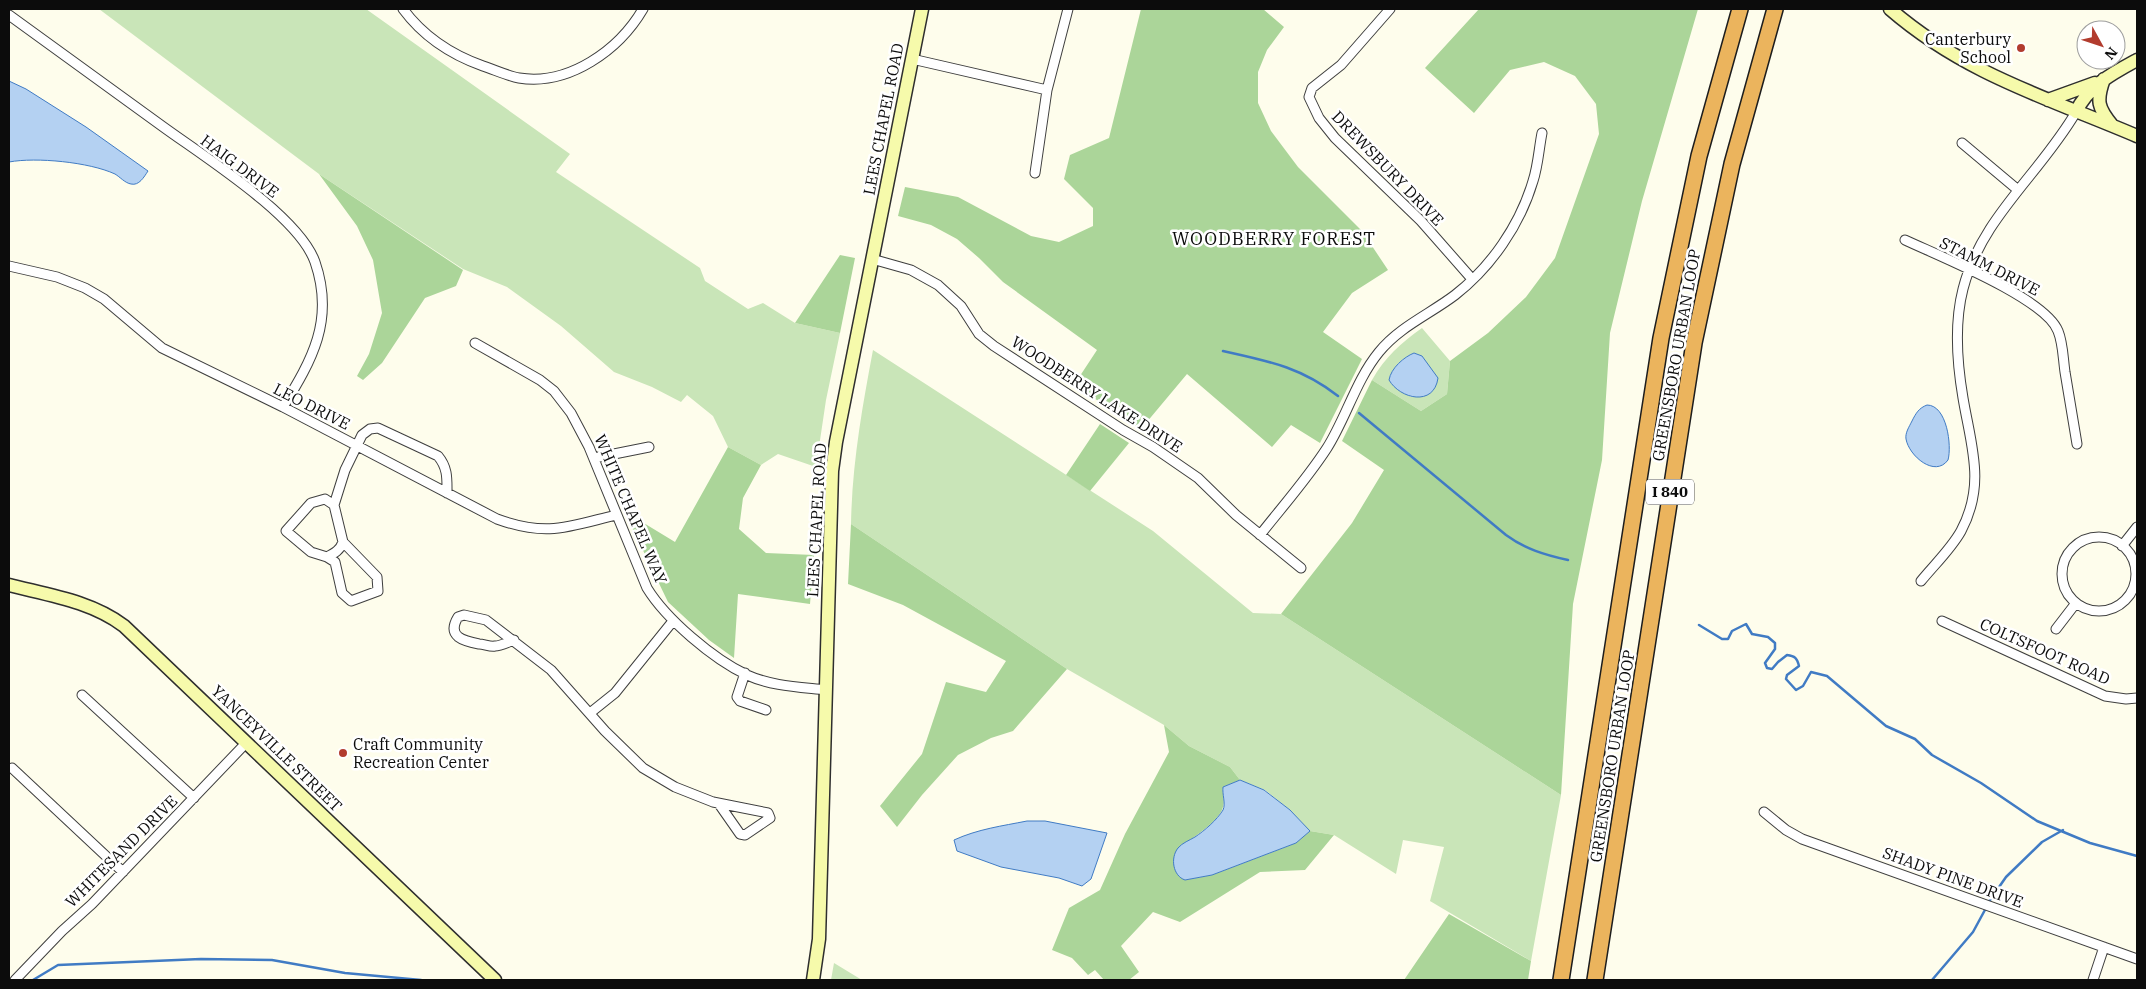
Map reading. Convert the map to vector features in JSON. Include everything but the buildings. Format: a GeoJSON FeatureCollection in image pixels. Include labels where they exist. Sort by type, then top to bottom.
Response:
{"type":"FeatureCollection","features":[{"type":"Feature","properties":{"kind":"highway","name":"GREENSBORO URBAN LOOP"},"geometry":{"type":"LineString","coordinates":[[1559,980],[1566,947],[1661,338],[1699,156],[1740,9]]}},
{"type":"Feature","properties":{"kind":"highway","name":"GREENSBORO URBAN LOOP"},"geometry":{"type":"LineString","coordinates":[[1594,980],[1694,343],[1732,164],[1775,9]]}},
{"type":"Feature","properties":{"kind":"main road","name":"LEES CHAPEL ROAD"},"geometry":{"type":"LineString","coordinates":[[813,980],[819,939],[832,471],[836,442],[922,9]]}},
{"type":"Feature","properties":{"kind":"main road"},"geometry":{"type":"LineString","coordinates":[[1890,9],[1928,39],[1963,62],[2076,112],[2137,136]]}},
{"type":"Feature","properties":{"kind":"main road"},"geometry":{"type":"LineString","coordinates":[[2048,100],[2073,93],[2104,79],[2137,60]]}},
{"type":"Feature","properties":{"kind":"main road"},"geometry":{"type":"LineString","coordinates":[[2076,112],[2084,98],[2104,79]]}},
{"type":"Feature","properties":{"kind":"main road"},"geometry":{"type":"LineString","coordinates":[[2104,79],[2098,101],[2100,109],[2112,126]]}},
{"type":"Feature","properties":{"kind":"main road","name":"YANCEYVILLE STREET"},"geometry":{"type":"LineString","coordinates":[[9,585],[81,603],[115,619],[156,654],[495,980]]}},
{"type":"Feature","properties":{"kind":"street"},"geometry":{"type":"LineString","coordinates":[[404,9],[416,25],[450,51],[475,63],[519,78],[534,78],[566,73],[587,64],[608,50],[627,31],[643,9]]}},
{"type":"Feature","properties":{"kind":"street"},"geometry":{"type":"LineString","coordinates":[[1036,173],[1047,90],[1068,9]]}},
{"type":"Feature","properties":{"kind":"street","name":"DREWSBURY DRIVE"},"geometry":{"type":"LineString","coordinates":[[1390,9],[1341,66],[1312,88],[1309,97],[1319,118],[1335,138],[1420,221],[1472,279]]}},
{"type":"Feature","properties":{"kind":"street","name":"HAIG DRIVE"},"geometry":{"type":"LineString","coordinates":[[9,15],[231,177],[281,215],[302,237],[315,262],[323,296],[320,331],[309,365],[283,407]]}},
{"type":"Feature","properties":{"kind":"street"},"geometry":{"type":"LineString","coordinates":[[912,59],[1047,90]]}},
{"type":"Feature","properties":{"kind":"street"},"geometry":{"type":"LineString","coordinates":[[1921,582],[1961,530],[1974,496],[1976,464],[1963,397],[1957,329],[1959,306],[1969,270],[1986,234],[2004,206],[2065,131],[2076,112]]}},
{"type":"Feature","properties":{"kind":"street"},"geometry":{"type":"LineString","coordinates":[[1260,535],[1327,447],[1366,370],[1379,351],[1400,332],[1456,294],[1493,257],[1516,222],[1534,181],[1542,133]]}},
{"type":"Feature","properties":{"kind":"street"},"geometry":{"type":"LineString","coordinates":[[1962,143],[2018,190]]}},
{"type":"Feature","properties":{"kind":"street","name":"STAMM DRIVE"},"geometry":{"type":"LineString","coordinates":[[1906,240],[2028,301],[2051,319],[2058,330],[2077,444]]}},
{"type":"Feature","properties":{"kind":"street","name":"WOODBERRY LAKE DRIVE"},"geometry":{"type":"LineString","coordinates":[[872,259],[911,270],[938,285],[961,306],[979,334],[994,346],[1123,430],[1153,447],[1198,478],[1260,535],[1301,568]]}},
{"type":"Feature","properties":{"kind":"street","name":"LEO DRIVE"},"geometry":{"type":"LineString","coordinates":[[9,266],[58,277],[85,288],[104,298],[162,348],[283,407],[497,519],[536,529],[558,529],[574,527],[616,515]]}},
{"type":"Feature","properties":{"kind":"street","name":"WHITE CHAPEL WAY"},"geometry":{"type":"LineString","coordinates":[[475,343],[540,380],[554,391],[571,413],[594,458],[647,588],[673,621],[710,651],[745,673],[783,684],[826,690]]}},
{"type":"Feature","properties":{"kind":"street"},"geometry":{"type":"LineString","coordinates":[[334,505],[325,500],[311,503],[286,531],[311,552],[327,557],[335,562],[342,592],[351,601],[378,591],[377,577],[343,542],[334,505],[345,470],[362,435],[370,429],[378,428],[438,456],[447,471],[447,493]]}},
{"type":"Feature","properties":{"kind":"street"},"geometry":{"type":"LineString","coordinates":[[594,458],[649,447]]}},
{"type":"Feature","properties":{"kind":"street"},"geometry":{"type":"LineString","coordinates":[[2122,546],[2137,526]]}},
{"type":"Feature","properties":{"kind":"street"},"geometry":{"type":"LineString","coordinates":[[2095,538],[2110,539],[2122,546],[2132,556],[2136,570],[2135,584],[2128,597],[2117,606],[2103,611],[2089,610],[2076,603],[2067,592],[2063,578],[2064,564],[2071,552],[2082,542],[2095,538]]}},
{"type":"Feature","properties":{"kind":"street"},"geometry":{"type":"LineString","coordinates":[[327,557],[335,553],[343,542]]}},
{"type":"Feature","properties":{"kind":"street"},"geometry":{"type":"LineString","coordinates":[[2056,629],[2076,603]]}},
{"type":"Feature","properties":{"kind":"street"},"geometry":{"type":"LineString","coordinates":[[514,640],[494,646],[464,641],[458,638],[454,632],[454,622],[458,617],[464,615],[486,620],[514,640],[551,670],[630,757],[643,768],[675,787],[719,804],[768,813],[770,818],[745,835],[740,834],[719,804]]}},
{"type":"Feature","properties":{"kind":"street"},"geometry":{"type":"LineString","coordinates":[[590,713],[615,693],[673,621]]}},
{"type":"Feature","properties":{"kind":"street","name":"COLTSFOOT ROAD"},"geometry":{"type":"LineString","coordinates":[[1942,621],[2105,696],[2126,699],[2137,698]]}},
{"type":"Feature","properties":{"kind":"street"},"geometry":{"type":"LineString","coordinates":[[745,673],[737,697],[740,701],[766,710]]}},
{"type":"Feature","properties":{"kind":"street"},"geometry":{"type":"LineString","coordinates":[[82,695],[194,798]]}},
{"type":"Feature","properties":{"kind":"street","name":"WHITESAND DRIVE"},"geometry":{"type":"LineString","coordinates":[[15,980],[123,872],[247,742]]}},
{"type":"Feature","properties":{"kind":"street"},"geometry":{"type":"LineString","coordinates":[[12,768],[123,872]]}},
{"type":"Feature","properties":{"kind":"street","name":"SHADY PINE DRIVE"},"geometry":{"type":"LineString","coordinates":[[1764,812],[1786,830],[1802,839],[2137,959]]}},
{"type":"Feature","properties":{"kind":"street"},"geometry":{"type":"LineString","coordinates":[[2093,980],[2104,947]]}},
{"type":"Feature","properties":{"kind":"green space"},"geometry":{"type":"Polygon","coordinates":[[[99,9],[366,9],[570,154],[556,172],[700,268],[705,281],[748,309],[763,303],[795,323],[840,333],[826,400],[816,467],[778,454],[761,465],[728,447],[713,416],[687,395],[681,402],[652,387],[614,372],[561,326],[507,287],[463,269],[319,174],[99,9]]]}},
{"type":"Feature","properties":{"kind":"green space"},"geometry":{"type":"Polygon","coordinates":[[[1141,9],[1263,9],[1284,27],[1267,50],[1258,72],[1258,103],[1271,131],[1298,167],[1362,231],[1388,270],[1352,293],[1323,332],[1362,359],[1320,443],[1291,425],[1272,447],[1187,374],[1141,429],[1074,385],[1097,350],[1003,282],[957,239],[931,225],[898,216],[905,187],[958,197],[1031,236],[1059,242],[1093,226],[1093,208],[1064,179],[1070,155],[1109,138],[1141,9]]]}},
{"type":"Feature","properties":{"kind":"green space"},"geometry":{"type":"Polygon","coordinates":[[[1479,9],[1698,9],[1642,201],[1610,333],[1602,460],[1573,604],[1561,795],[1281,614],[1352,523],[1384,470],[1342,441],[1372,380],[1421,411],[1447,394],[1450,361],[1488,333],[1526,297],[1555,258],[1599,134],[1596,104],[1575,76],[1544,62],[1510,70],[1474,113],[1425,68],[1479,9]]]}},
{"type":"Feature","properties":{"kind":"green space"},"geometry":{"type":"Polygon","coordinates":[[[319,174],[463,270],[456,286],[425,298],[382,363],[363,380],[357,376],[369,354],[382,313],[373,260],[357,226],[319,174]]]}},
{"type":"Feature","properties":{"kind":"green space"},"geometry":{"type":"Polygon","coordinates":[[[840,255],[855,258],[840,333],[795,323],[840,255]]]}},
{"type":"Feature","properties":{"kind":"green space"},"geometry":{"type":"Polygon","coordinates":[[[1422,328],[1450,361],[1447,394],[1421,411],[1372,380],[1388,357],[1422,328]],[[1414,353],[1405,358],[1394,368],[1392,373],[1390,382],[1411,397],[1424,394],[1436,384],[1437,380],[1422,356],[1414,353]]]}},
{"type":"Feature","properties":{"kind":"green space"},"geometry":{"type":"Polygon","coordinates":[[[873,350],[1153,531],[1253,613],[1281,614],[1561,795],[1531,961],[1430,901],[1444,847],[1403,840],[1396,874],[1334,835],[1310,831],[1290,810],[1265,790],[1240,780],[1230,767],[1189,746],[1164,725],[1067,669],[851,524],[861,415],[873,350]]]}},
{"type":"Feature","properties":{"kind":"green space"},"geometry":{"type":"Polygon","coordinates":[[[1100,424],[1129,443],[1090,491],[1066,475],[1100,424]]]}},
{"type":"Feature","properties":{"kind":"green space"},"geometry":{"type":"Polygon","coordinates":[[[728,447],[761,465],[743,498],[739,529],[766,553],[814,555],[810,604],[738,594],[734,658],[709,640],[668,602],[624,511],[675,542],[728,447]]]}},
{"type":"Feature","properties":{"kind":"green space"},"geometry":{"type":"Polygon","coordinates":[[[851,524],[1067,669],[1013,731],[991,738],[958,755],[922,795],[897,827],[880,806],[922,754],[946,682],[986,692],[1006,661],[903,605],[848,584],[851,524]]]}},
{"type":"Feature","properties":{"kind":"green space"},"geometry":{"type":"Polygon","coordinates":[[[1164,725],[1189,746],[1230,767],[1240,780],[1223,787],[1224,805],[1216,818],[1204,830],[1178,848],[1185,880],[1212,875],[1296,843],[1310,831],[1334,835],[1305,870],[1260,872],[1180,922],[1153,912],[1121,946],[1139,972],[1129,980],[1104,980],[1095,970],[1088,975],[1072,958],[1052,950],[1069,908],[1100,890],[1125,834],[1169,752],[1164,725]]]}},
{"type":"Feature","properties":{"kind":"green space"},"geometry":{"type":"Polygon","coordinates":[[[1449,914],[1531,961],[1528,980],[1404,980],[1449,914]]]}},
{"type":"Feature","properties":{"kind":"green space"},"geometry":{"type":"Polygon","coordinates":[[[834,963],[862,980],[831,980],[834,963]]]}},
{"type":"Feature","properties":{"kind":"water"},"geometry":{"type":"Polygon","coordinates":[[[9,81],[26,89],[86,127],[148,171],[145,176],[139,182],[131,184],[115,174],[91,166],[48,160],[9,162],[9,81]]]}},
{"type":"Feature","properties":{"kind":"water"},"geometry":{"type":"Polygon","coordinates":[[[1414,353],[1422,356],[1438,378],[1435,387],[1424,396],[1416,397],[1401,392],[1389,380],[1392,371],[1398,364],[1414,353]]]}},
{"type":"Feature","properties":{"kind":"water"},"geometry":{"type":"Polygon","coordinates":[[[1927,405],[1934,407],[1939,412],[1948,436],[1948,460],[1943,465],[1936,467],[1923,463],[1917,458],[1908,446],[1906,439],[1906,434],[1915,416],[1920,409],[1927,405]]]}},
{"type":"Feature","properties":{"kind":"water"},"geometry":{"type":"Polygon","coordinates":[[[1240,780],[1264,790],[1290,810],[1310,831],[1296,843],[1212,875],[1185,880],[1181,878],[1175,871],[1174,866],[1174,857],[1178,848],[1199,835],[1217,818],[1224,808],[1223,787],[1240,780]]]}},
{"type":"Feature","properties":{"kind":"water"},"geometry":{"type":"Polygon","coordinates":[[[1027,821],[1045,821],[1107,833],[1091,879],[1082,886],[1059,878],[1001,867],[957,851],[954,840],[963,836],[981,830],[1027,821]]]}},
{"type":"Feature","properties":{"kind":"waterway"},"geometry":{"type":"LineString","coordinates":[[1223,351],[1284,366],[1311,378],[1338,396]]}},
{"type":"Feature","properties":{"kind":"waterway"},"geometry":{"type":"LineString","coordinates":[[1359,413],[1506,535],[1535,551],[1568,560]]}},
{"type":"Feature","properties":{"kind":"waterway"},"geometry":{"type":"LineString","coordinates":[[1699,625],[1722,639],[1728,639],[1732,631],[1746,624],[1752,634],[1768,637],[1775,643],[1775,649],[1765,663],[1767,668],[1772,669],[1787,655],[1796,659],[1799,666],[1787,675],[1786,679],[1796,690],[1803,686],[1811,672],[1827,676],[1886,726],[1915,739],[1932,755],[1981,783],[2037,821],[2090,843],[2137,856]]}},
{"type":"Feature","properties":{"kind":"waterway"},"geometry":{"type":"LineString","coordinates":[[1988,903],[2006,877],[2042,842],[2063,830]]}},
{"type":"Feature","properties":{"kind":"waterway"},"geometry":{"type":"LineString","coordinates":[[1932,980],[1973,932],[1986,908]]}},
{"type":"Feature","properties":{"kind":"waterway"},"geometry":{"type":"LineString","coordinates":[[33,980],[58,965],[201,959],[272,960],[345,973],[421,980]]}},
{"type":"Feature","properties":{"kind":"place","name":"Canterbury School"},"geometry":{"type":"Point","coordinates":[2021,48]}},
{"type":"Feature","properties":{"kind":"place","name":"Craft Community Recreation Center"},"geometry":{"type":"Point","coordinates":[343,753]}},
{"type":"Feature","properties":{"kind":"district","name":"WOODBERRY FOREST"},"geometry":{"type":"Point","coordinates":[1274,239]}}]}
